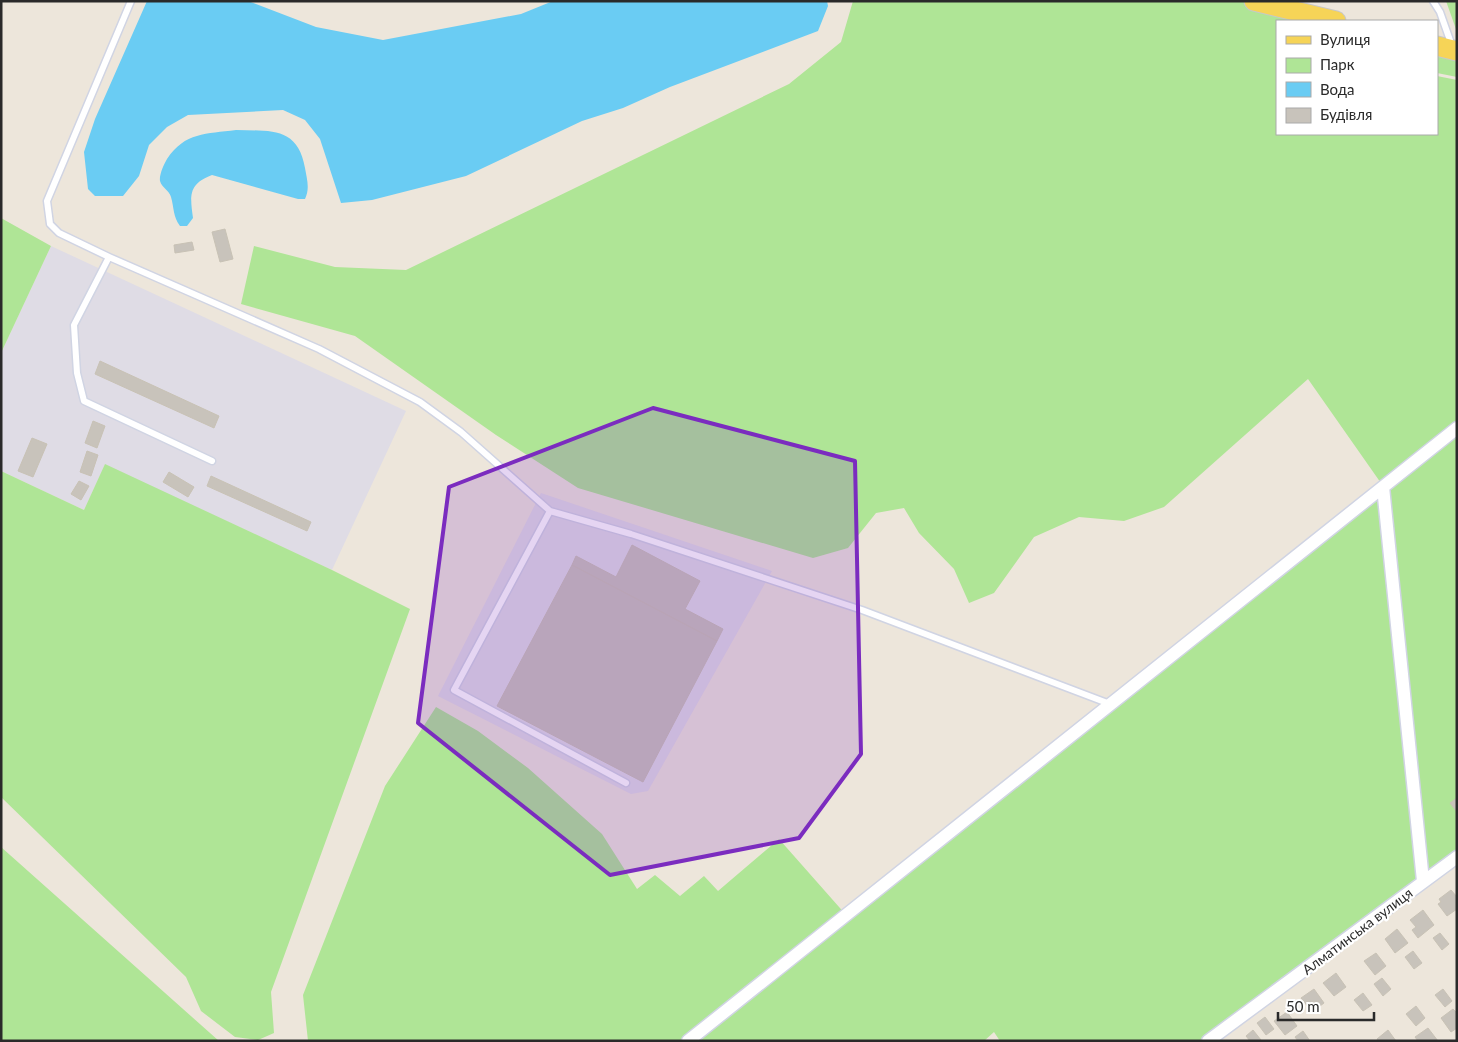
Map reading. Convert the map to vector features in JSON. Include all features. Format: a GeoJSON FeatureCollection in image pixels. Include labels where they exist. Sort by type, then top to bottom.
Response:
{"type":"FeatureCollection","features":[{"type":"Feature","properties":{"kind":"main road"},"geometry":{"type":"LineString","coordinates":[[1254,1],[1293,5],[1333,20]]}},
{"type":"Feature","properties":{"kind":"street"},"geometry":{"type":"LineString","coordinates":[[688,1041],[1457,428]]}},
{"type":"Feature","properties":{"kind":"street"},"geometry":{"type":"LineString","coordinates":[[1383,487],[1423,881]]}},
{"type":"Feature","properties":{"kind":"street","name":"Алматинська вулиця"},"geometry":{"type":"LineString","coordinates":[[1208,1041],[1457,857]]}},
{"type":"Feature","properties":{"kind":"lane"},"geometry":{"type":"LineString","coordinates":[[131,1],[47,201],[50,224],[59,233],[109,257],[319,349],[420,402],[461,432],[550,511],[631,534],[862,610],[1111,705]]}},
{"type":"Feature","properties":{"kind":"lane"},"geometry":{"type":"LineString","coordinates":[[1433,1],[1440,12],[1449,49]]}},
{"type":"Feature","properties":{"kind":"lane"},"geometry":{"type":"LineString","coordinates":[[109,257],[74,325],[74,351],[84,401],[212,461]]}},
{"type":"Feature","properties":{"kind":"lane"},"geometry":{"type":"LineString","coordinates":[[550,511],[454,690],[626,783]]}},
{"type":"Feature","properties":{"kind":"highlighted area"},"geometry":{"type":"Polygon","coordinates":[[[653,408],[855,461],[861,754],[799,838],[610,875],[418,723],[449,487],[653,408]]]}},
{"type":"Feature","properties":{"kind":"shaded area"},"geometry":{"type":"Polygon","coordinates":[[[51,246],[406,411],[332,570],[105,465],[84,510],[1,471],[1,353],[51,246]]]}},
{"type":"Feature","properties":{"kind":"shaded area"},"geometry":{"type":"Polygon","coordinates":[[[541,493],[772,571],[648,791],[631,794],[438,696],[541,493]]]}},
{"type":"Feature","properties":{"kind":"green space"},"geometry":{"type":"Polygon","coordinates":[[[853,1],[1277,1],[1333,20],[1276,20],[1276,135],[1438,135],[1438,76],[1457,80],[1457,857],[1208,1041],[1000,1041],[994,1032],[984,1041],[308,1041],[303,995],[385,786],[436,707],[478,731],[528,768],[602,834],[637,889],[655,875],[680,896],[704,876],[718,891],[779,839],[847,916],[1383,486],[1308,379],[1164,507],[1124,521],[1079,517],[1034,537],[994,593],[969,603],[954,569],[919,533],[904,508],[876,513],[848,548],[813,558],[578,488],[496,435],[355,336],[241,304],[254,246],[335,267],[406,270],[789,84],[841,42],[853,1]]]}},
{"type":"Feature","properties":{"kind":"green space"},"geometry":{"type":"Polygon","coordinates":[[[1446,1],[1457,1],[1457,32],[1446,1]]]}},
{"type":"Feature","properties":{"kind":"green space"},"geometry":{"type":"Polygon","coordinates":[[[1438,46],[1457,51],[1457,77],[1438,73],[1438,46]]]}},
{"type":"Feature","properties":{"kind":"green space"},"geometry":{"type":"Polygon","coordinates":[[[1,218],[51,246],[1,353],[1,218]]]}},
{"type":"Feature","properties":{"kind":"green space"},"geometry":{"type":"Polygon","coordinates":[[[105,464],[332,570],[410,609],[271,992],[274,1033],[258,1040],[235,1037],[201,1011],[186,977],[1,797],[1,471],[84,510],[105,464]]]}},
{"type":"Feature","properties":{"kind":"green space"},"geometry":{"type":"Polygon","coordinates":[[[1,847],[219,1041],[1,1041],[1,847]]]}},
{"type":"Feature","properties":{"kind":"water"},"geometry":{"type":"Polygon","coordinates":[[[147,1],[248,1],[316,27],[383,40],[521,14],[553,1],[827,1],[828,6],[818,31],[670,87],[623,108],[582,121],[466,176],[372,200],[341,203],[320,139],[305,120],[283,110],[188,115],[167,127],[149,145],[139,176],[123,196],[95,196],[88,189],[84,152],[95,119],[147,1]]]}},
{"type":"Feature","properties":{"kind":"water"},"geometry":{"type":"Polygon","coordinates":[[[236,130],[281,134],[289,138],[296,145],[301,155],[307,180],[308,188],[305,199],[298,199],[212,175],[198,182],[191,197],[193,218],[187,226],[180,226],[175,216],[170,195],[160,181],[167,159],[174,150],[189,139],[206,134],[236,130]]]}},
{"type":"Feature","properties":{"kind":"building"},"geometry":{"type":"Polygon","coordinates":[[[225,229],[233,259],[220,262],[212,232],[225,229]]]}},
{"type":"Feature","properties":{"kind":"building"},"geometry":{"type":"Polygon","coordinates":[[[192,242],[194,250],[175,253],[174,245],[192,242]]]}},
{"type":"Feature","properties":{"kind":"building"},"geometry":{"type":"Polygon","coordinates":[[[100,361],[219,416],[214,428],[95,374],[100,361]]]}},
{"type":"Feature","properties":{"kind":"building"},"geometry":{"type":"Polygon","coordinates":[[[93,421],[105,426],[97,448],[85,443],[93,421]]]}},
{"type":"Feature","properties":{"kind":"building"},"geometry":{"type":"Polygon","coordinates":[[[32,438],[47,444],[33,477],[18,471],[32,438]]]}},
{"type":"Feature","properties":{"kind":"building"},"geometry":{"type":"Polygon","coordinates":[[[87,451],[98,455],[91,476],[80,472],[87,451]]]}},
{"type":"Feature","properties":{"kind":"building"},"geometry":{"type":"Polygon","coordinates":[[[169,472],[194,487],[188,497],[163,482],[169,472]]]}},
{"type":"Feature","properties":{"kind":"building"},"geometry":{"type":"Polygon","coordinates":[[[211,476],[311,522],[307,531],[207,486],[211,476]]]}},
{"type":"Feature","properties":{"kind":"building"},"geometry":{"type":"Polygon","coordinates":[[[79,481],[89,486],[81,500],[71,494],[79,481]]]}},
{"type":"Feature","properties":{"kind":"building"},"geometry":{"type":"Polygon","coordinates":[[[632,545],[700,581],[685,609],[723,629],[717,641],[572,565],[576,556],[616,577],[632,545]]]}},
{"type":"Feature","properties":{"kind":"building"},"geometry":{"type":"Polygon","coordinates":[[[572,565],[717,641],[643,782],[497,706],[572,565]]]}},
{"type":"Feature","properties":{"kind":"building"},"geometry":{"type":"Polygon","coordinates":[[[1457,798],[1457,812],[1450,803],[1457,798]]]}},
{"type":"Feature","properties":{"kind":"building"},"geometry":{"type":"Polygon","coordinates":[[[1451,890],[1457,897],[1457,909],[1447,916],[1438,904],[1441,902],[1439,899],[1451,890]]]}},
{"type":"Feature","properties":{"kind":"building"},"geometry":{"type":"Polygon","coordinates":[[[1423,910],[1434,925],[1418,938],[1412,930],[1416,927],[1410,920],[1423,910]]]}},
{"type":"Feature","properties":{"kind":"building"},"geometry":{"type":"Polygon","coordinates":[[[1397,929],[1408,943],[1395,953],[1385,939],[1397,929]]]}},
{"type":"Feature","properties":{"kind":"building"},"geometry":{"type":"Polygon","coordinates":[[[1440,933],[1449,944],[1442,950],[1433,938],[1440,933]]]}},
{"type":"Feature","properties":{"kind":"building"},"geometry":{"type":"Polygon","coordinates":[[[1413,951],[1422,963],[1414,969],[1405,957],[1413,951]]]}},
{"type":"Feature","properties":{"kind":"building"},"geometry":{"type":"Polygon","coordinates":[[[1376,953],[1386,966],[1375,975],[1364,961],[1376,953]]]}},
{"type":"Feature","properties":{"kind":"building"},"geometry":{"type":"Polygon","coordinates":[[[1336,973],[1346,987],[1334,996],[1323,983],[1336,973]]]}},
{"type":"Feature","properties":{"kind":"building"},"geometry":{"type":"Polygon","coordinates":[[[1382,978],[1391,989],[1383,996],[1374,984],[1382,978]]]}},
{"type":"Feature","properties":{"kind":"building"},"geometry":{"type":"Polygon","coordinates":[[[1314,989],[1324,1003],[1312,1012],[1301,998],[1314,989]]]}},
{"type":"Feature","properties":{"kind":"building"},"geometry":{"type":"Polygon","coordinates":[[[1443,989],[1452,1001],[1445,1007],[1435,995],[1443,989]]]}},
{"type":"Feature","properties":{"kind":"building"},"geometry":{"type":"Polygon","coordinates":[[[1363,993],[1372,1005],[1363,1011],[1354,1000],[1363,993]]]}},
{"type":"Feature","properties":{"kind":"building"},"geometry":{"type":"Polygon","coordinates":[[[1416,1006],[1425,1018],[1416,1026],[1406,1014],[1416,1006]]]}},
{"type":"Feature","properties":{"kind":"building"},"geometry":{"type":"Polygon","coordinates":[[[1453,1009],[1457,1013],[1457,1028],[1451,1032],[1441,1018],[1453,1009]]]}},
{"type":"Feature","properties":{"kind":"building"},"geometry":{"type":"Polygon","coordinates":[[[1287,1012],[1297,1026],[1285,1035],[1274,1021],[1287,1012]]]}},
{"type":"Feature","properties":{"kind":"building"},"geometry":{"type":"Polygon","coordinates":[[[1265,1017],[1274,1029],[1266,1035],[1257,1023],[1265,1017]]]}},
{"type":"Feature","properties":{"kind":"building"},"geometry":{"type":"Polygon","coordinates":[[[1428,1028],[1438,1041],[1418,1041],[1415,1037],[1428,1028]]]}},
{"type":"Feature","properties":{"kind":"building"},"geometry":{"type":"Polygon","coordinates":[[[1253,1030],[1261,1041],[1250,1041],[1246,1036],[1253,1030]]]}},
{"type":"Feature","properties":{"kind":"building"},"geometry":{"type":"Polygon","coordinates":[[[1388,1030],[1396,1041],[1378,1041],[1377,1039],[1388,1030]]]}},
{"type":"Feature","properties":{"kind":"building"},"geometry":{"type":"Polygon","coordinates":[[[1303,1031],[1310,1041],[1298,1041],[1295,1037],[1303,1031]]]}}]}
